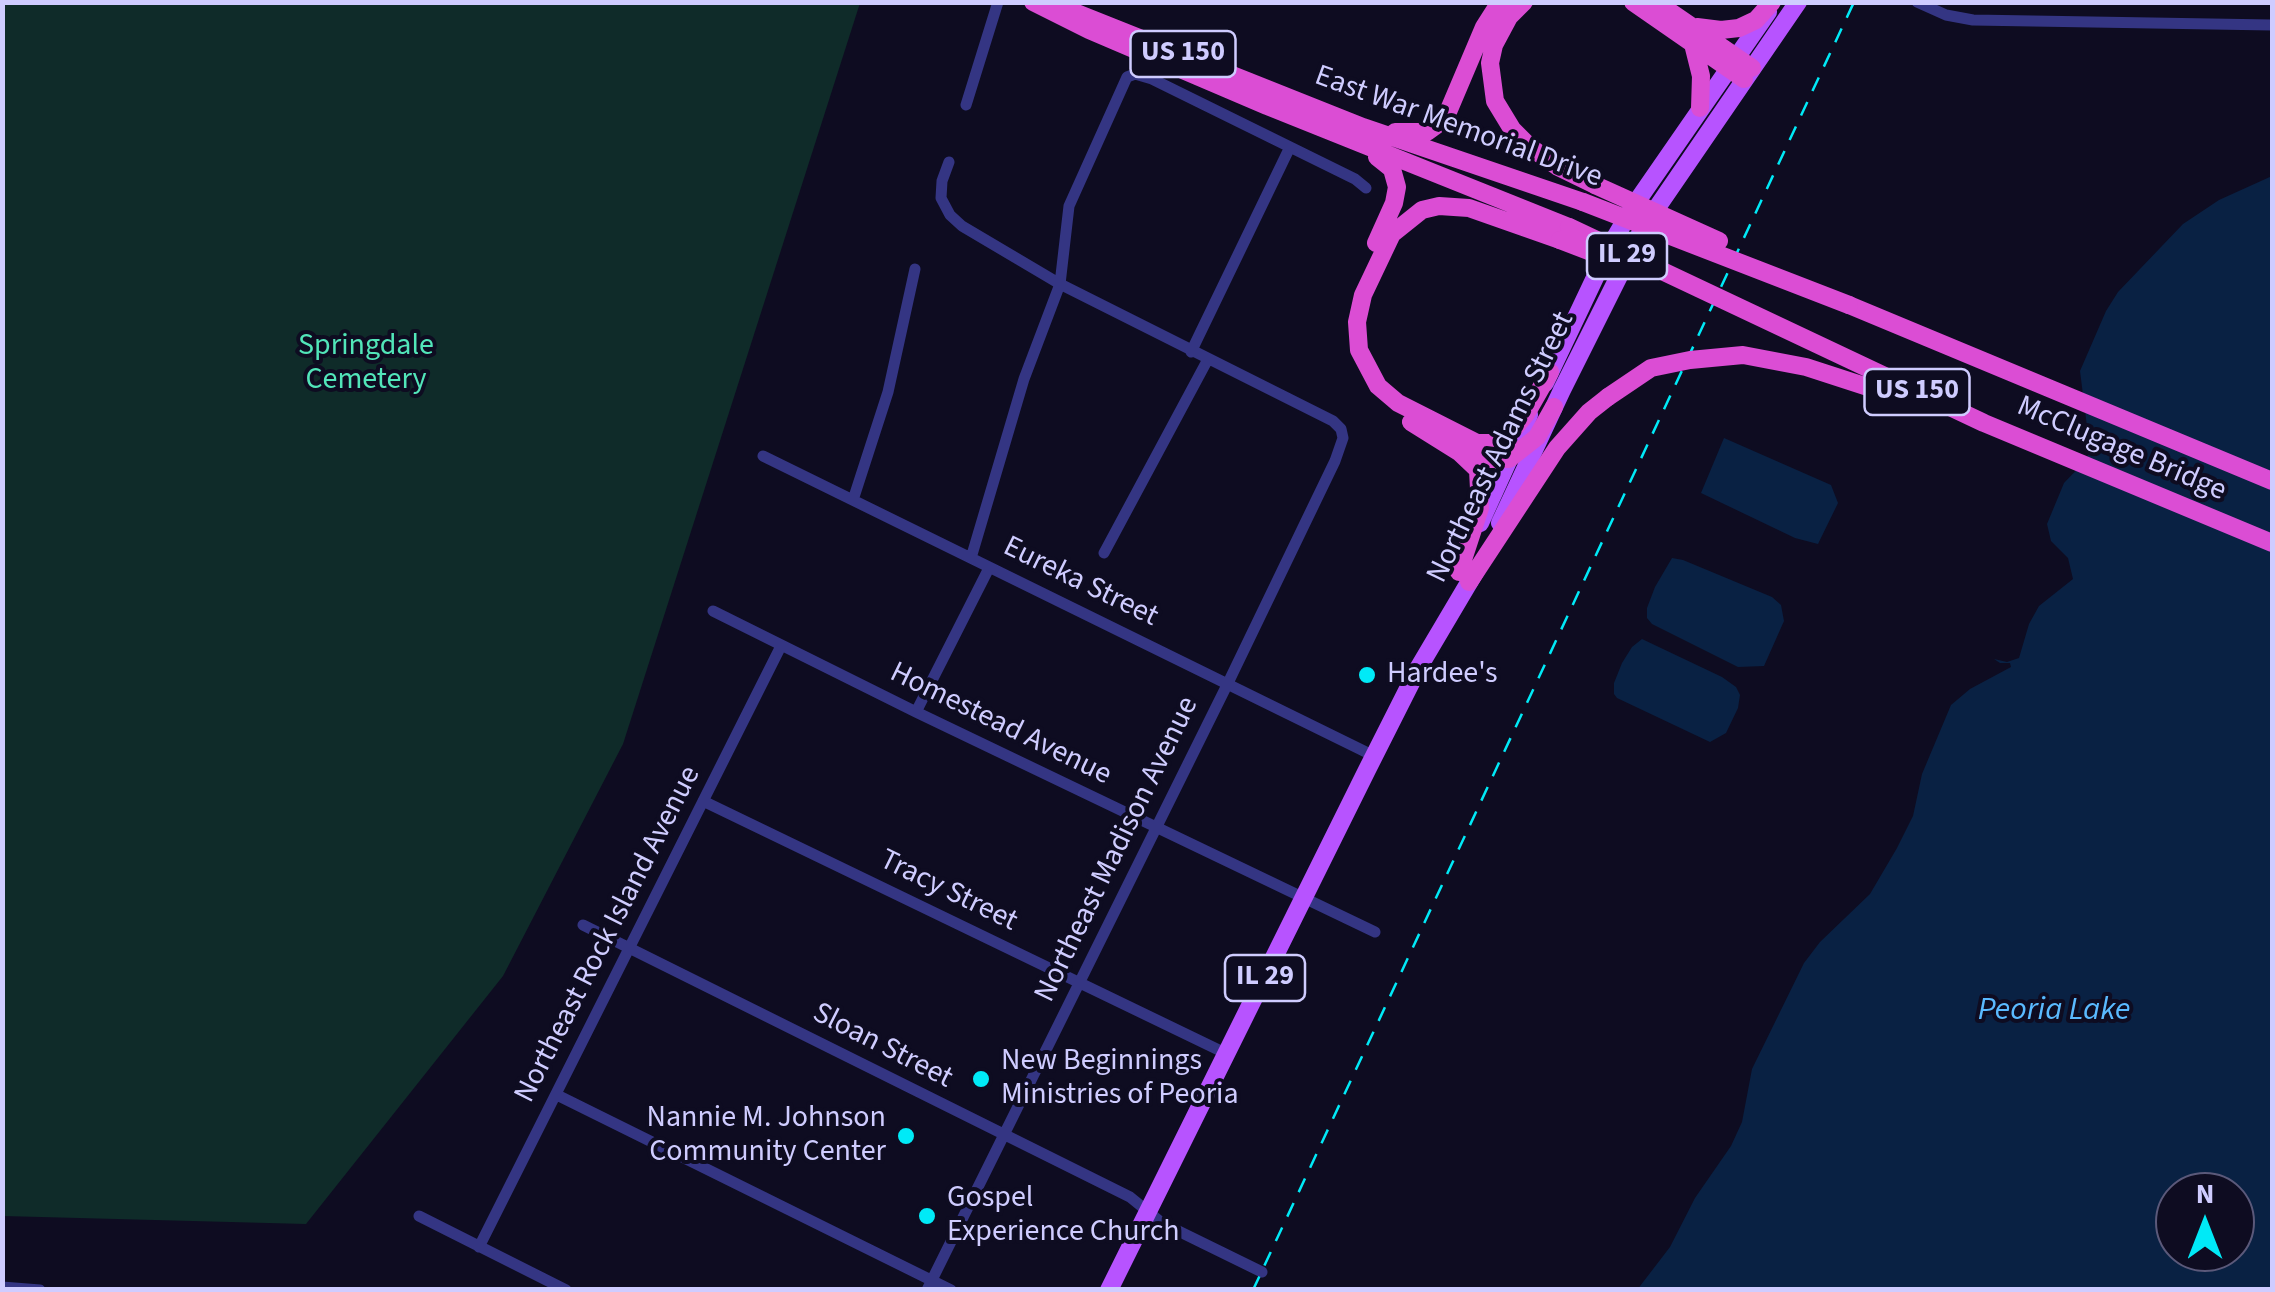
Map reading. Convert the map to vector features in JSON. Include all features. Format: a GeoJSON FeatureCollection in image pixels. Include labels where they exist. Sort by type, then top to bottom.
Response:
{"type":"FeatureCollection","features":[{"type":"Feature","properties":{"kind":"highway","name":"East War Memorial Drive"},"geometry":{"type":"LineString","coordinates":[[1033,2],[1089,30],[1315,117],[1583,202],[1850,305]]}},
{"type":"Feature","properties":{"kind":"highway","name":"East War Memorial Drive"},"geometry":{"type":"LineString","coordinates":[[1048,2],[1315,117],[1564,234]]}},
{"type":"Feature","properties":{"kind":"highway"},"geometry":{"type":"LineString","coordinates":[[1315,117],[1415,133],[1436,128],[1448,115],[1483,30],[1500,2]]}},
{"type":"Feature","properties":{"kind":"highway"},"geometry":{"type":"LineString","coordinates":[[1524,2],[1509,18],[1494,45],[1490,63],[1495,101],[1512,129],[1530,148],[1558,167],[1850,305]]}},
{"type":"Feature","properties":{"kind":"highway"},"geometry":{"type":"LineString","coordinates":[[1632,2],[1693,44],[1732,62]]}},
{"type":"Feature","properties":{"kind":"highway"},"geometry":{"type":"LineString","coordinates":[[1656,2],[1748,74]]}},
{"type":"Feature","properties":{"kind":"highway"},"geometry":{"type":"LineString","coordinates":[[1673,14],[1699,28],[1733,30],[1753,22],[1773,2]]}},
{"type":"Feature","properties":{"kind":"highway"},"geometry":{"type":"LineString","coordinates":[[1693,44],[1701,76],[1700,108]]}},
{"type":"Feature","properties":{"kind":"highway"},"geometry":{"type":"LineString","coordinates":[[1315,117],[1389,165],[1395,176],[1395,200],[1354,291],[1347,325],[1350,353],[1362,380],[1378,400],[1464,455],[1478,470],[1480,508],[1464,577]]}},
{"type":"Feature","properties":{"kind":"highway"},"geometry":{"type":"LineString","coordinates":[[1550,372],[1524,418],[1508,436],[1493,444],[1477,443],[1394,400],[1378,386],[1359,350],[1357,322],[1363,294],[1392,234],[1415,213],[1439,206],[1469,208],[1564,234]]}},
{"type":"Feature","properties":{"kind":"highway","name":"McClugage Bridge"},"geometry":{"type":"LineString","coordinates":[[1564,234],[1719,300],[1984,423],[2272,543]]}},
{"type":"Feature","properties":{"kind":"highway","name":"McClugage Bridge"},"geometry":{"type":"LineString","coordinates":[[1850,305],[2272,481]]}},
{"type":"Feature","properties":{"kind":"highway"},"geometry":{"type":"LineString","coordinates":[[1464,577],[1576,426],[1608,396],[1651,368],[1743,355],[1806,367],[1984,423]]}},
{"type":"Feature","properties":{"kind":"highway"},"geometry":{"type":"LineString","coordinates":[[1402,416],[1485,459],[1509,459],[1537,437],[1554,407]]}},
{"type":"Feature","properties":{"kind":"main road","name":"Northeast Adams Street"},"geometry":{"type":"LineString","coordinates":[[1464,577],[1509,459],[1609,248],[1652,176],[1773,2]]}},
{"type":"Feature","properties":{"kind":"main road","name":"Northeast Adams Street"},"geometry":{"type":"LineString","coordinates":[[1110,1290],[1224,1052],[1261,987],[1302,898],[1643,228],[1798,2]]}},
{"type":"Feature","properties":{"kind":"street"},"geometry":{"type":"LineString","coordinates":[[966,105],[998,2]]}},
{"type":"Feature","properties":{"kind":"street"},"geometry":{"type":"LineString","coordinates":[[1916,2],[1946,15],[1973,20],[2272,26]]}},
{"type":"Feature","properties":{"kind":"street"},"geometry":{"type":"LineString","coordinates":[[972,558],[1024,379],[1060,284],[1070,201],[1129,75],[1152,79],[1355,179],[1366,188]]}},
{"type":"Feature","properties":{"kind":"street"},"geometry":{"type":"LineString","coordinates":[[1192,352],[1290,147]]}},
{"type":"Feature","properties":{"kind":"street"},"geometry":{"type":"LineString","coordinates":[[948,162],[942,198],[950,215],[962,226],[1060,284],[1207,361],[1104,553]]}},
{"type":"Feature","properties":{"kind":"street"},"geometry":{"type":"LineString","coordinates":[[853,500],[888,392],[916,269]]}},
{"type":"Feature","properties":{"kind":"street","name":"Northeast Madison Avenue"},"geometry":{"type":"LineString","coordinates":[[930,1285],[1342,444],[1341,429],[1333,422],[1207,361]]}},
{"type":"Feature","properties":{"kind":"street","name":"Eureka Street"},"geometry":{"type":"LineString","coordinates":[[763,456],[1374,756]]}},
{"type":"Feature","properties":{"kind":"street"},"geometry":{"type":"LineString","coordinates":[[916,712],[989,568]]}},
{"type":"Feature","properties":{"kind":"street","name":"Homestead Avenue"},"geometry":{"type":"LineString","coordinates":[[713,611],[1375,932]]}},
{"type":"Feature","properties":{"kind":"street","name":"Northeast Rock Island Avenue"},"geometry":{"type":"LineString","coordinates":[[479,1247],[781,646]]}},
{"type":"Feature","properties":{"kind":"street","name":"Tracy Street"},"geometry":{"type":"LineString","coordinates":[[704,801],[1224,1052]]}},
{"type":"Feature","properties":{"kind":"street","name":"Sloan Street"},"geometry":{"type":"LineString","coordinates":[[582,924],[1130,1197],[1162,1223],[1262,1272]]}},
{"type":"Feature","properties":{"kind":"street"},"geometry":{"type":"LineString","coordinates":[[557,1096],[930,1285],[951,1290]]}},
{"type":"Feature","properties":{"kind":"street"},"geometry":{"type":"LineString","coordinates":[[419,1216],[566,1290]]}},
{"type":"Feature","properties":{"kind":"street"},"geometry":{"type":"LineString","coordinates":[[2,1286],[40,1290]]}},
{"type":"Feature","properties":{"kind":"green space","name":"Springdale Cemetery"},"geometry":{"type":"Polygon","coordinates":[[[3,2],[860,3],[623,744],[503,976],[306,1224],[3,1216],[3,2]]]}},
{"type":"Feature","properties":{"kind":"water","name":"Peoria Lake"},"geometry":{"type":"Polygon","coordinates":[[[2272,176],[2272,1289],[1637,1290],[1670,1247],[1695,1198],[1731,1146],[1742,1122],[1752,1069],[1804,963],[1870,894],[1897,848],[1913,816],[1922,774],[1951,705],[1970,689],[2011,667],[2010,663],[1994,659],[2007,662],[2019,658],[2039,606],[2073,579],[2068,558],[2051,541],[2047,524],[2064,483],[2086,460],[2090,450],[2080,371],[2118,292],[2183,224],[2219,200],[2272,176]]]}},
{"type":"Feature","properties":{"kind":"water"},"geometry":{"type":"Polygon","coordinates":[[[1724,438],[1831,485],[1838,503],[1818,544],[1795,538],[1701,493],[1724,438]]]}},
{"type":"Feature","properties":{"kind":"water"},"geometry":{"type":"Polygon","coordinates":[[[1672,558],[1772,597],[1781,605],[1784,621],[1764,666],[1738,667],[1652,624],[1647,608],[1672,558]]]}},
{"type":"Feature","properties":{"kind":"water"},"geometry":{"type":"Polygon","coordinates":[[[1642,639],[1736,687],[1740,695],[1738,708],[1726,733],[1710,742],[1617,698],[1614,683],[1622,663],[1642,639]]]}},
{"type":"Feature","properties":{"kind":"railway"},"geometry":{"type":"LineString","coordinates":[[1253,1290],[1854,2]]}},
{"type":"Feature","properties":{"kind":"place","name":"Hardee's"},"geometry":{"type":"Point","coordinates":[1367,675]}},
{"type":"Feature","properties":{"kind":"place","name":"New Beginnings Ministries of Peoria"},"geometry":{"type":"Point","coordinates":[981,1079]}},
{"type":"Feature","properties":{"kind":"place","name":"Nannie M. Johnson Community Center"},"geometry":{"type":"Point","coordinates":[906,1136]}},
{"type":"Feature","properties":{"kind":"place","name":"Gospel Experience Church"},"geometry":{"type":"Point","coordinates":[927,1216]}}]}
